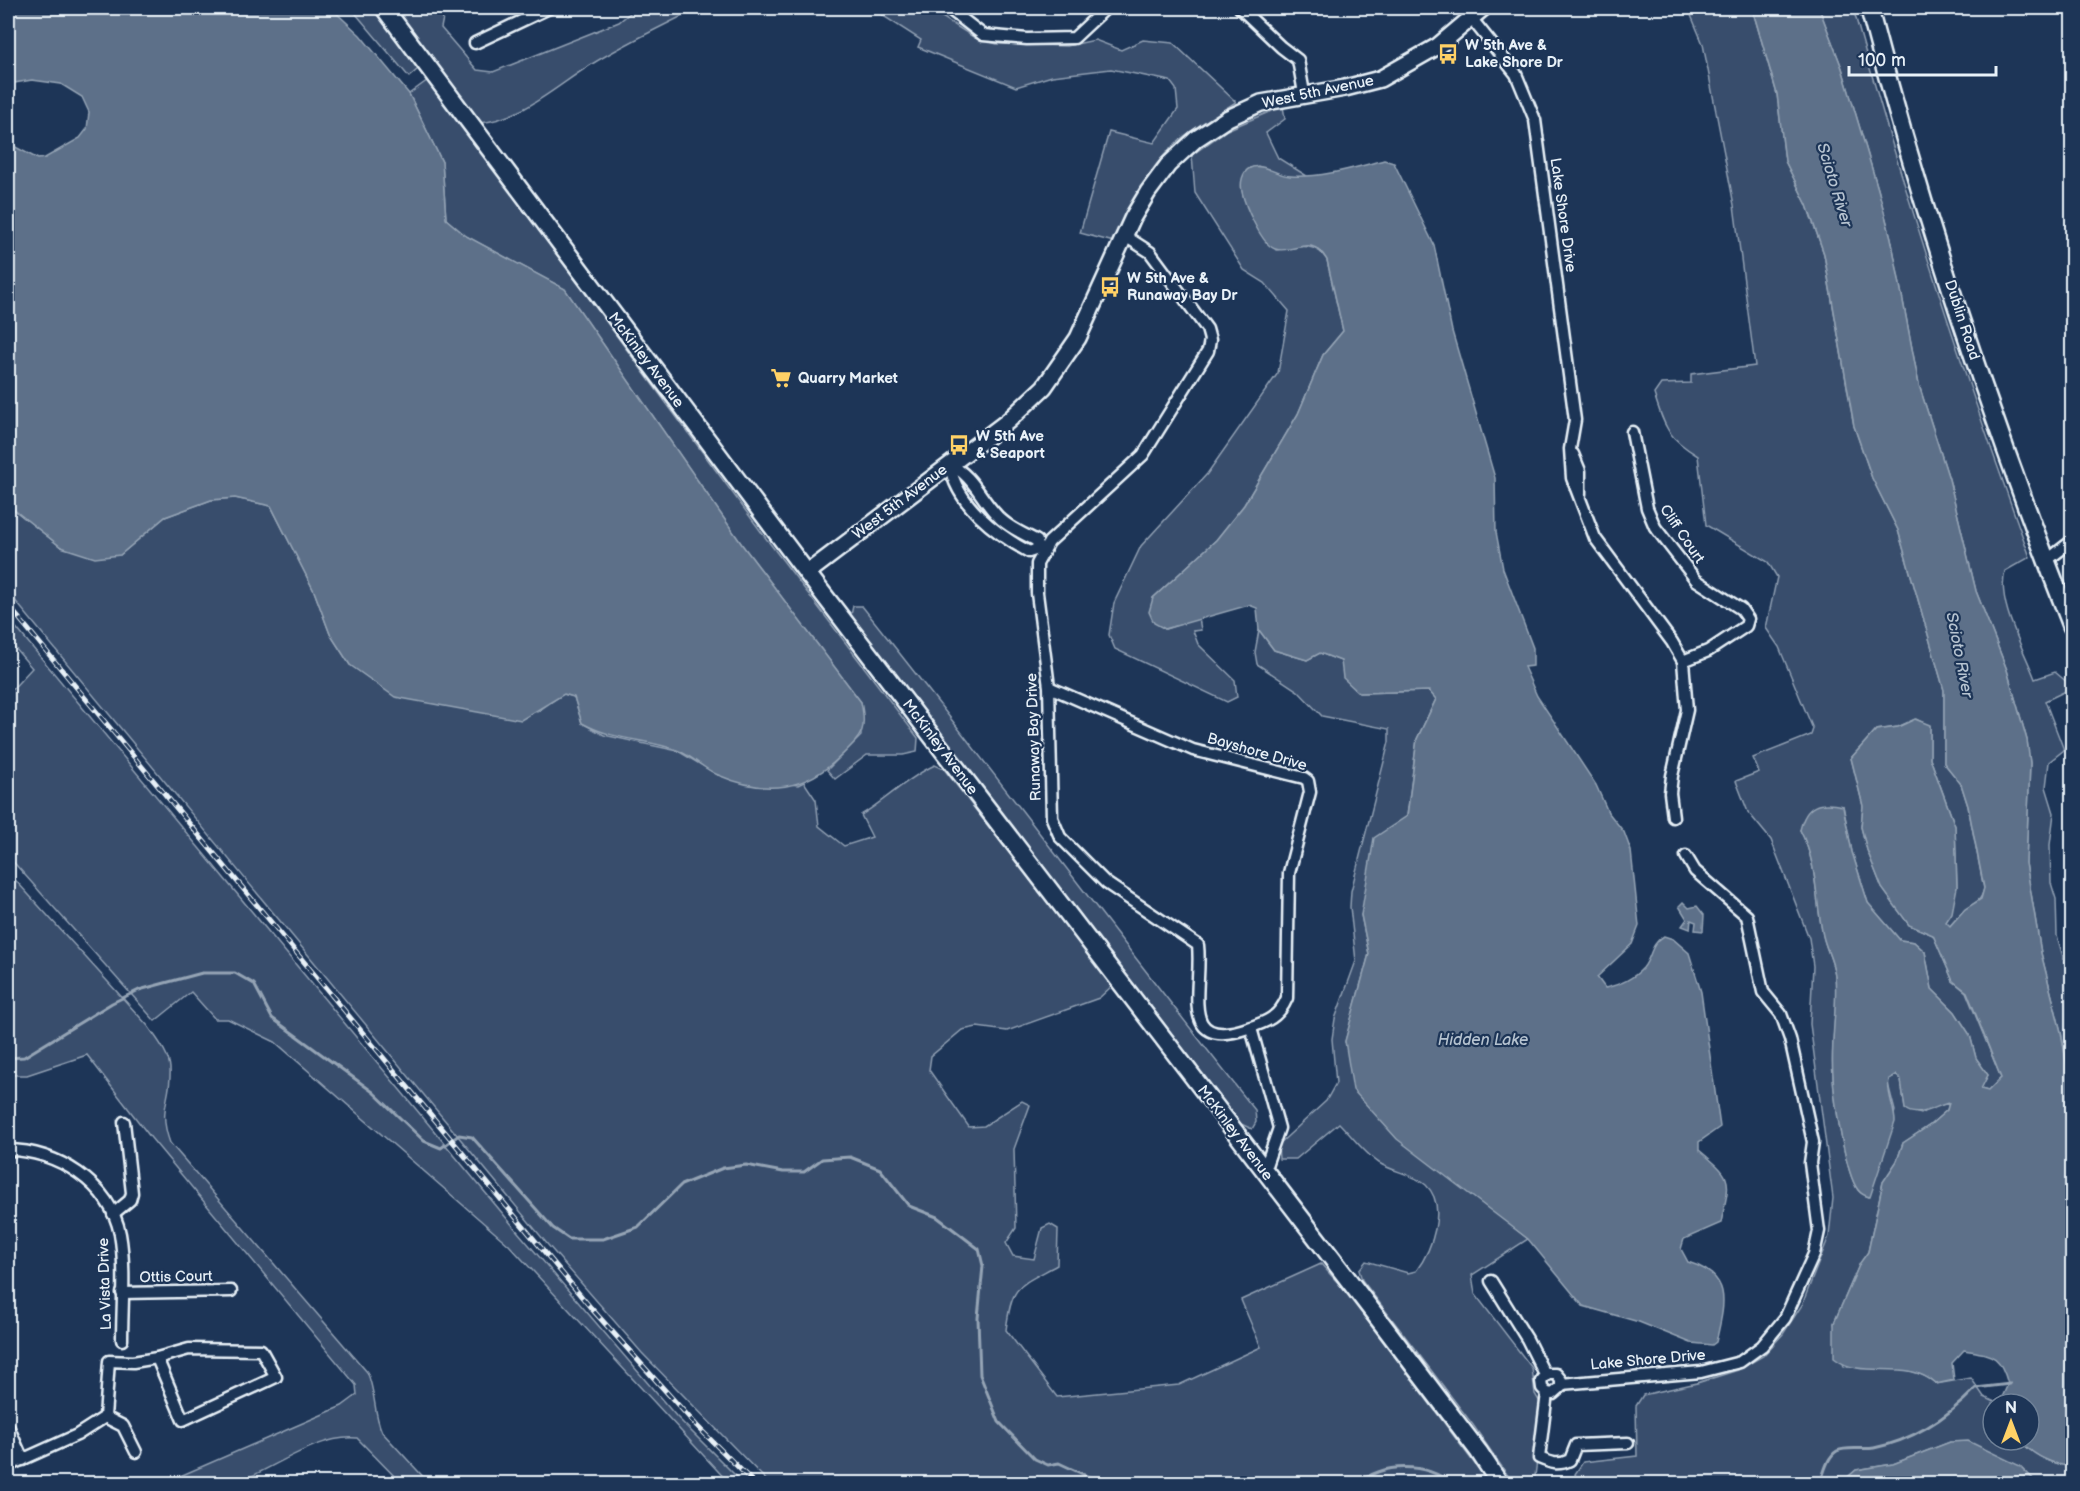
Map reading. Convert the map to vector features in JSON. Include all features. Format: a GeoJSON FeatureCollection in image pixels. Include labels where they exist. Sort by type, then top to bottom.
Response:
{"type":"FeatureCollection","features":[{"type":"Feature","properties":{"kind":"main road","name":"McKinley Avenue"},"geometry":{"type":"LineString","coordinates":[[384,8],[807,573],[1479,1452],[1500,1484]]}},
{"type":"Feature","properties":{"kind":"main road","name":"Dublin Road"},"geometry":{"type":"LineString","coordinates":[[1869,8],[1935,238],[1988,400],[2046,561],[2073,627]]}},
{"type":"Feature","properties":{"kind":"main road","name":"West 5th Avenue"},"geometry":{"type":"LineString","coordinates":[[807,573],[1008,421],[1056,374],[1078,338],[1125,236],[1157,178],[1196,139],[1228,118],[1261,103],[1304,93],[1345,88],[1380,79],[1438,46],[1472,11]]}},
{"type":"Feature","properties":{"kind":"street"},"geometry":{"type":"LineString","coordinates":[[476,43],[549,8]]}},
{"type":"Feature","properties":{"kind":"street"},"geometry":{"type":"LineString","coordinates":[[948,8],[983,35],[1027,39],[1074,38],[1106,8]]}},
{"type":"Feature","properties":{"kind":"street"},"geometry":{"type":"LineString","coordinates":[[1239,8],[1298,60],[1304,93]]}},
{"type":"Feature","properties":{"kind":"street","name":"Lake Shore Drive"},"geometry":{"type":"LineString","coordinates":[[1472,11],[1516,74],[1535,120],[1573,400],[1575,420],[1570,449],[1581,471],[1580,495],[1595,538],[1607,558],[1672,642],[1683,661],[1688,691],[1687,710],[1672,776],[1670,793],[1673,817]]}},
{"type":"Feature","properties":{"kind":"street","name":"Runaway Bay Drive"},"geometry":{"type":"LineString","coordinates":[[1125,236],[1136,240],[1150,252],[1207,329],[1210,340],[1208,351],[1143,455],[1040,550],[1036,572],[1049,687],[1052,818],[1054,829],[1106,883],[1198,945],[1200,1022],[1208,1032],[1218,1036],[1229,1035],[1251,1028]]}},
{"type":"Feature","properties":{"kind":"street","name":"Cliff Court"},"geometry":{"type":"LineString","coordinates":[[1632,432],[1647,508],[1655,527],[1696,580],[1741,609],[1748,619],[1746,626],[1708,651],[1683,661]]}},
{"type":"Feature","properties":{"kind":"street"},"geometry":{"type":"LineString","coordinates":[[950,465],[963,471],[995,514],[1010,527],[1037,541],[1040,550]]}},
{"type":"Feature","properties":{"kind":"street"},"geometry":{"type":"LineString","coordinates":[[2046,561],[2073,541]]}},
{"type":"Feature","properties":{"kind":"street","name":"Bayshore Drive"},"geometry":{"type":"LineString","coordinates":[[1049,687],[1193,750],[1304,778],[1308,781],[1310,792],[1289,873],[1287,998],[1279,1014],[1272,1020],[1251,1028]]}},
{"type":"Feature","properties":{"kind":"street","name":"Lake Shore Drive"},"geometry":{"type":"LineString","coordinates":[[1546,1393],[1556,1392],[1561,1384],[1701,1372],[1740,1362],[1762,1346],[1778,1328],[1797,1296],[1820,1232],[1810,1163],[1813,1142],[1790,1040],[1781,1014],[1763,992],[1747,916],[1695,871],[1686,856]]}},
{"type":"Feature","properties":{"kind":"street"},"geometry":{"type":"LineString","coordinates":[[1251,1028],[1279,1128],[1264,1171]]}},
{"type":"Feature","properties":{"kind":"street"},"geometry":{"type":"LineString","coordinates":[[113,1214],[130,1200],[132,1193],[124,1122]]}},
{"type":"Feature","properties":{"kind":"street","name":"La Vista Drive"},"geometry":{"type":"LineString","coordinates":[[8,1150],[35,1152],[73,1169],[102,1197],[113,1214],[122,1248],[122,1340]]}},
{"type":"Feature","properties":{"kind":"street"},"geometry":{"type":"LineString","coordinates":[[1491,1281],[1522,1329],[1545,1376]]}},
{"type":"Feature","properties":{"kind":"street","name":"Ottis Court"},"geometry":{"type":"LineString","coordinates":[[122,1293],[231,1291]]}},
{"type":"Feature","properties":{"kind":"street"},"geometry":{"type":"LineString","coordinates":[[105,1417],[110,1361],[133,1362],[189,1350],[261,1350],[276,1377],[183,1420],[156,1358]]}},
{"type":"Feature","properties":{"kind":"street"},"geometry":{"type":"LineString","coordinates":[[1545,1376],[1556,1374],[1561,1384]]}},
{"type":"Feature","properties":{"kind":"street"},"geometry":{"type":"LineString","coordinates":[[1545,1376],[1541,1385],[1546,1393],[1539,1458],[1555,1464],[1564,1464],[1570,1460],[1576,1445],[1628,1443]]}},
{"type":"Feature","properties":{"kind":"street"},"geometry":{"type":"LineString","coordinates":[[105,1417],[123,1426],[135,1452]]}},
{"type":"Feature","properties":{"kind":"street"},"geometry":{"type":"LineString","coordinates":[[8,1466],[77,1435],[105,1417]]}},
{"type":"Feature","properties":{"kind":"street"},"geometry":{"type":"LineString","coordinates":[[8,1426],[23,1460]]}},
{"type":"Feature","properties":{"kind":"shaded area"},"geometry":{"type":"Polygon","coordinates":[[[351,8],[375,8],[418,69],[409,77],[351,8]]]}},
{"type":"Feature","properties":{"kind":"shaded area"},"geometry":{"type":"Polygon","coordinates":[[[396,8],[445,8],[441,28],[477,70],[493,72],[619,22],[636,8],[698,8],[605,56],[525,108],[495,120],[479,123],[396,8]]]}},
{"type":"Feature","properties":{"kind":"shaded area"},"geometry":{"type":"Polygon","coordinates":[[[871,8],[928,8],[975,38],[997,44],[1067,46],[1095,40],[1121,50],[1143,40],[1173,43],[1236,102],[1189,133],[1164,155],[1139,190],[1114,242],[1080,233],[1109,132],[1154,143],[1178,109],[1176,89],[1170,81],[1111,69],[1052,76],[1016,87],[918,47],[921,40],[871,8]]]}},
{"type":"Feature","properties":{"kind":"shaded area"},"geometry":{"type":"Polygon","coordinates":[[[1688,8],[1752,8],[1777,94],[1785,161],[1807,205],[1824,254],[1854,426],[1872,478],[1898,530],[1944,690],[1944,763],[1961,784],[1968,806],[1984,889],[1979,900],[1949,927],[1946,922],[1957,887],[1955,826],[1930,758],[1930,726],[1916,719],[1898,727],[1876,730],[1851,758],[1863,806],[1861,827],[1867,850],[1882,888],[1909,925],[1933,935],[1953,981],[1966,992],[2001,1078],[1988,1091],[1980,1089],[1988,1075],[1976,1058],[1970,1035],[1955,1012],[1932,989],[1925,952],[1914,942],[1900,940],[1868,903],[1852,852],[1843,806],[1800,830],[1810,856],[1820,922],[1835,975],[1836,1000],[1832,1062],[1834,1086],[1845,1152],[1853,1181],[1859,1191],[1869,1197],[1895,1111],[1888,1084],[1889,1079],[1896,1075],[1901,1080],[1905,1109],[1921,1114],[1931,1107],[1949,1103],[1947,1110],[1930,1125],[1903,1143],[1897,1161],[1883,1182],[1868,1252],[1860,1263],[1834,1323],[1844,1367],[1881,1367],[1905,1370],[1927,1377],[1936,1384],[1971,1378],[1981,1393],[1981,1452],[2033,1452],[2058,1464],[2072,1467],[2072,1483],[2037,1483],[2020,1466],[1950,1442],[1893,1464],[1856,1470],[1841,1483],[1579,1484],[1575,1474],[1583,1462],[1637,1456],[1636,1406],[1643,1395],[1697,1383],[1738,1370],[1763,1356],[1783,1334],[1802,1305],[1829,1236],[1833,1198],[1810,1024],[1813,966],[1809,938],[1771,840],[1748,812],[1736,781],[1759,772],[1753,758],[1811,735],[1813,729],[1779,647],[1766,628],[1777,577],[1768,562],[1706,525],[1698,456],[1668,431],[1654,394],[1661,384],[1691,383],[1691,374],[1755,366],[1734,205],[1703,44],[1688,8]]]}},
{"type":"Feature","properties":{"kind":"shaded area"},"geometry":{"type":"Polygon","coordinates":[[[1819,8],[1853,8],[1936,284],[2030,557],[2005,571],[2004,597],[2012,625],[2035,679],[2055,672],[2068,683],[2068,690],[2045,701],[2064,750],[2049,762],[2046,787],[2054,813],[2050,845],[2051,883],[2056,899],[2057,936],[2072,988],[2072,1094],[2061,1032],[2041,953],[2026,863],[2030,763],[2027,740],[2007,670],[1976,591],[1949,479],[1919,385],[1891,238],[1878,189],[1842,68],[1819,8]]]}},
{"type":"Feature","properties":{"kind":"shaded area"},"geometry":{"type":"Polygon","coordinates":[[[428,80],[765,537],[918,738],[917,752],[903,755],[867,755],[835,779],[827,770],[861,736],[861,702],[743,546],[565,289],[466,236],[446,219],[442,162],[409,94],[428,80]]]}},
{"type":"Feature","properties":{"kind":"shaded area"},"geometry":{"type":"Polygon","coordinates":[[[1283,106],[1285,119],[1266,133],[1278,158],[1310,178],[1284,176],[1258,166],[1250,168],[1276,250],[1311,247],[1327,260],[1343,331],[1323,355],[1298,414],[1244,505],[1216,540],[1153,598],[1165,629],[1199,618],[1201,630],[1193,631],[1198,644],[1235,680],[1237,697],[1227,702],[1115,649],[1109,635],[1114,603],[1141,546],[1207,474],[1278,373],[1289,311],[1265,283],[1244,270],[1195,193],[1192,155],[1227,130],[1283,106]]]}},
{"type":"Feature","properties":{"kind":"shaded area"},"geometry":{"type":"Polygon","coordinates":[[[235,498],[271,506],[314,591],[330,634],[350,665],[537,712],[563,694],[574,697],[582,723],[604,735],[678,751],[718,775],[798,785],[804,782],[816,800],[819,826],[844,846],[872,837],[861,815],[925,770],[935,765],[944,769],[1112,986],[1099,998],[1007,1031],[977,1027],[962,1030],[931,1056],[929,1070],[969,1127],[984,1126],[1022,1101],[1030,1105],[1014,1149],[1016,1228],[1006,1243],[1013,1256],[1034,1259],[1042,1228],[1050,1224],[1058,1229],[1057,1265],[1025,1283],[1014,1295],[1006,1330],[1057,1397],[1179,1385],[1261,1347],[1241,1300],[1321,1264],[1348,1294],[1489,1483],[769,1483],[642,1353],[548,1245],[8,592],[8,505],[61,547],[120,555],[165,517],[211,500],[235,498]]]}},
{"type":"Feature","properties":{"kind":"shaded area"},"geometry":{"type":"Polygon","coordinates":[[[853,606],[862,606],[1255,1110],[1256,1122],[1252,1129],[1241,1124],[851,615],[853,606]]]}},
{"type":"Feature","properties":{"kind":"shaded area"},"geometry":{"type":"Polygon","coordinates":[[[8,618],[518,1232],[676,1416],[743,1483],[729,1483],[509,1245],[275,1042],[228,1019],[215,1019],[191,992],[155,1021],[8,856],[8,694],[32,668],[8,640],[8,618]]]}},
{"type":"Feature","properties":{"kind":"shaded area"},"geometry":{"type":"Polygon","coordinates":[[[1259,630],[1274,650],[1307,660],[1320,653],[1341,661],[1359,693],[1429,691],[1436,699],[1417,739],[1407,816],[1361,915],[1369,954],[1345,1042],[1482,1202],[1528,1239],[1472,1275],[1475,1294],[1532,1368],[1535,1394],[1544,1409],[1534,1483],[1513,1483],[1473,1425],[1362,1280],[1359,1270],[1366,1261],[1408,1273],[1416,1271],[1432,1240],[1437,1216],[1433,1194],[1426,1185],[1416,1178],[1379,1163],[1339,1123],[1296,1159],[1279,1159],[1278,1145],[1326,1101],[1336,1083],[1332,1039],[1335,1019],[1356,961],[1350,907],[1351,891],[1389,742],[1389,729],[1322,716],[1298,691],[1257,664],[1255,652],[1259,630]]]}},
{"type":"Feature","properties":{"kind":"shaded area"},"geometry":{"type":"Polygon","coordinates":[[[8,872],[148,1026],[165,1051],[169,1062],[170,1079],[165,1121],[170,1143],[367,1372],[382,1432],[429,1483],[401,1483],[357,1438],[342,1438],[311,1447],[231,1484],[164,1483],[342,1406],[357,1395],[356,1385],[151,1138],[87,1055],[27,1075],[8,1075],[8,872]]]}},
{"type":"Feature","properties":{"kind":"water"},"geometry":{"type":"Polygon","coordinates":[[[8,8],[331,8],[360,35],[409,94],[442,162],[446,219],[466,236],[565,289],[743,546],[861,702],[864,719],[862,731],[855,741],[843,754],[815,776],[785,786],[753,786],[718,775],[679,751],[607,734],[582,723],[574,697],[564,694],[521,720],[395,697],[350,665],[330,634],[314,591],[271,506],[235,498],[211,500],[165,517],[120,555],[95,558],[61,547],[8,505],[8,143],[38,159],[45,158],[80,138],[87,129],[89,112],[82,97],[61,84],[32,80],[8,84],[8,8]]]}},
{"type":"Feature","properties":{"kind":"water","name":"Scioto River"},"geometry":{"type":"Polygon","coordinates":[[[1752,8],[1819,8],[1842,68],[1878,189],[1891,238],[1919,385],[1949,479],[1976,591],[2007,670],[2027,740],[2030,763],[2026,863],[2041,953],[2061,1032],[2072,1094],[2072,1467],[2058,1464],[2033,1452],[2041,1452],[2041,1392],[2004,1392],[2008,1384],[2005,1374],[1998,1361],[1989,1355],[1964,1350],[1952,1363],[1954,1380],[1936,1384],[1924,1376],[1911,1372],[1858,1368],[1845,1365],[1834,1358],[1834,1323],[1860,1263],[1868,1252],[1883,1182],[1897,1161],[1903,1143],[1930,1125],[1947,1110],[1949,1103],[1921,1112],[1910,1112],[1905,1109],[1901,1080],[1896,1075],[1889,1079],[1895,1122],[1870,1197],[1863,1195],[1853,1181],[1838,1117],[1832,1063],[1836,1000],[1835,975],[1820,922],[1810,856],[1800,830],[1806,815],[1815,806],[1827,804],[1843,806],[1852,852],[1868,903],[1900,940],[1914,942],[1925,952],[1932,989],[1955,1012],[1970,1035],[1976,1058],[1988,1075],[1981,1089],[1988,1091],[2001,1078],[1967,992],[1953,981],[1933,935],[1909,925],[1882,888],[1867,850],[1861,827],[1863,806],[1851,758],[1876,730],[1898,727],[1915,719],[1930,725],[1930,758],[1955,826],[1957,887],[1952,913],[1946,922],[1950,926],[1965,909],[1981,899],[1984,888],[1968,806],[1961,784],[1944,763],[1944,690],[1898,530],[1872,478],[1854,426],[1824,254],[1807,205],[1785,161],[1777,94],[1752,8]]]}},
{"type":"Feature","properties":{"kind":"water","name":"Hidden Lake"},"geometry":{"type":"Polygon","coordinates":[[[1384,160],[1394,163],[1434,245],[1452,331],[1495,478],[1496,532],[1503,569],[1533,648],[1533,666],[1524,667],[1537,696],[1596,785],[1608,812],[1624,832],[1631,851],[1639,926],[1632,944],[1597,977],[1605,988],[1630,978],[1643,968],[1656,943],[1664,936],[1673,939],[1689,953],[1701,992],[1720,1127],[1699,1142],[1699,1150],[1724,1174],[1727,1188],[1721,1223],[1684,1239],[1681,1249],[1688,1262],[1713,1275],[1719,1283],[1723,1303],[1722,1315],[1716,1342],[1712,1345],[1691,1343],[1639,1322],[1583,1306],[1528,1239],[1397,1139],[1353,1090],[1345,1041],[1369,954],[1361,915],[1374,838],[1407,816],[1417,739],[1436,699],[1429,691],[1359,693],[1343,678],[1341,661],[1320,653],[1307,660],[1274,650],[1259,630],[1257,608],[1249,605],[1165,629],[1154,623],[1149,612],[1153,598],[1216,540],[1244,505],[1298,414],[1323,355],[1343,331],[1327,260],[1315,247],[1302,246],[1282,250],[1270,246],[1260,233],[1247,206],[1241,189],[1243,175],[1250,168],[1260,167],[1285,175],[1314,175],[1337,172],[1384,160]]]}},
{"type":"Feature","properties":{"kind":"water"},"geometry":{"type":"Polygon","coordinates":[[[1683,902],[1689,908],[1697,906],[1704,915],[1703,931],[1695,930],[1696,922],[1691,920],[1690,929],[1682,926],[1687,919],[1679,906],[1683,902]]]}},
{"type":"Feature","properties":{"kind":"water"},"geometry":{"type":"Polygon","coordinates":[[[1968,1441],[1981,1447],[1981,1452],[1991,1452],[2020,1466],[2037,1483],[1841,1483],[1856,1470],[1893,1464],[1950,1442],[1968,1441]]]}},
{"type":"Feature","properties":{"kind":"waterway"},"geometry":{"type":"LineString","coordinates":[[8,1058],[24,1057],[112,1003],[139,990],[202,973],[235,973],[254,984],[272,1018],[373,1092],[424,1141],[441,1148],[459,1135],[472,1137],[553,1228],[569,1239],[603,1239],[638,1227],[681,1185],[723,1168],[746,1165],[783,1172],[804,1172],[822,1159],[850,1157],[880,1169],[909,1206],[937,1217],[979,1249],[983,1266],[978,1318],[980,1375],[999,1422],[1035,1459],[1048,1465],[1059,1463],[1089,1477],[1120,1484]]}},
{"type":"Feature","properties":{"kind":"waterway"},"geometry":{"type":"LineString","coordinates":[[1820,1484],[1828,1461],[1837,1451],[1874,1448],[1903,1439],[1930,1426],[1976,1388],[2010,1384]]}},
{"type":"Feature","properties":{"kind":"waterway"},"geometry":{"type":"LineString","coordinates":[[1357,1484],[1379,1472],[1404,1468],[1430,1472],[1452,1484]]}},
{"type":"Feature","properties":{"kind":"railway"},"geometry":{"type":"LineString","coordinates":[[8,605],[591,1308],[697,1426],[755,1484]]}},
{"type":"Feature","properties":{"kind":"place","name":"W 5th Ave & Lake Shore Dr"},"geometry":{"type":"Point","coordinates":[1448,54]}},
{"type":"Feature","properties":{"kind":"place","name":"W 5th Ave & Runaway Bay Dr"},"geometry":{"type":"Point","coordinates":[1110,287]}},
{"type":"Feature","properties":{"kind":"place","name":"Quarry Market"},"geometry":{"type":"Point","coordinates":[781,378]}},
{"type":"Feature","properties":{"kind":"place","name":"W 5th Ave & Seaport"},"geometry":{"type":"Point","coordinates":[959,445]}}]}
